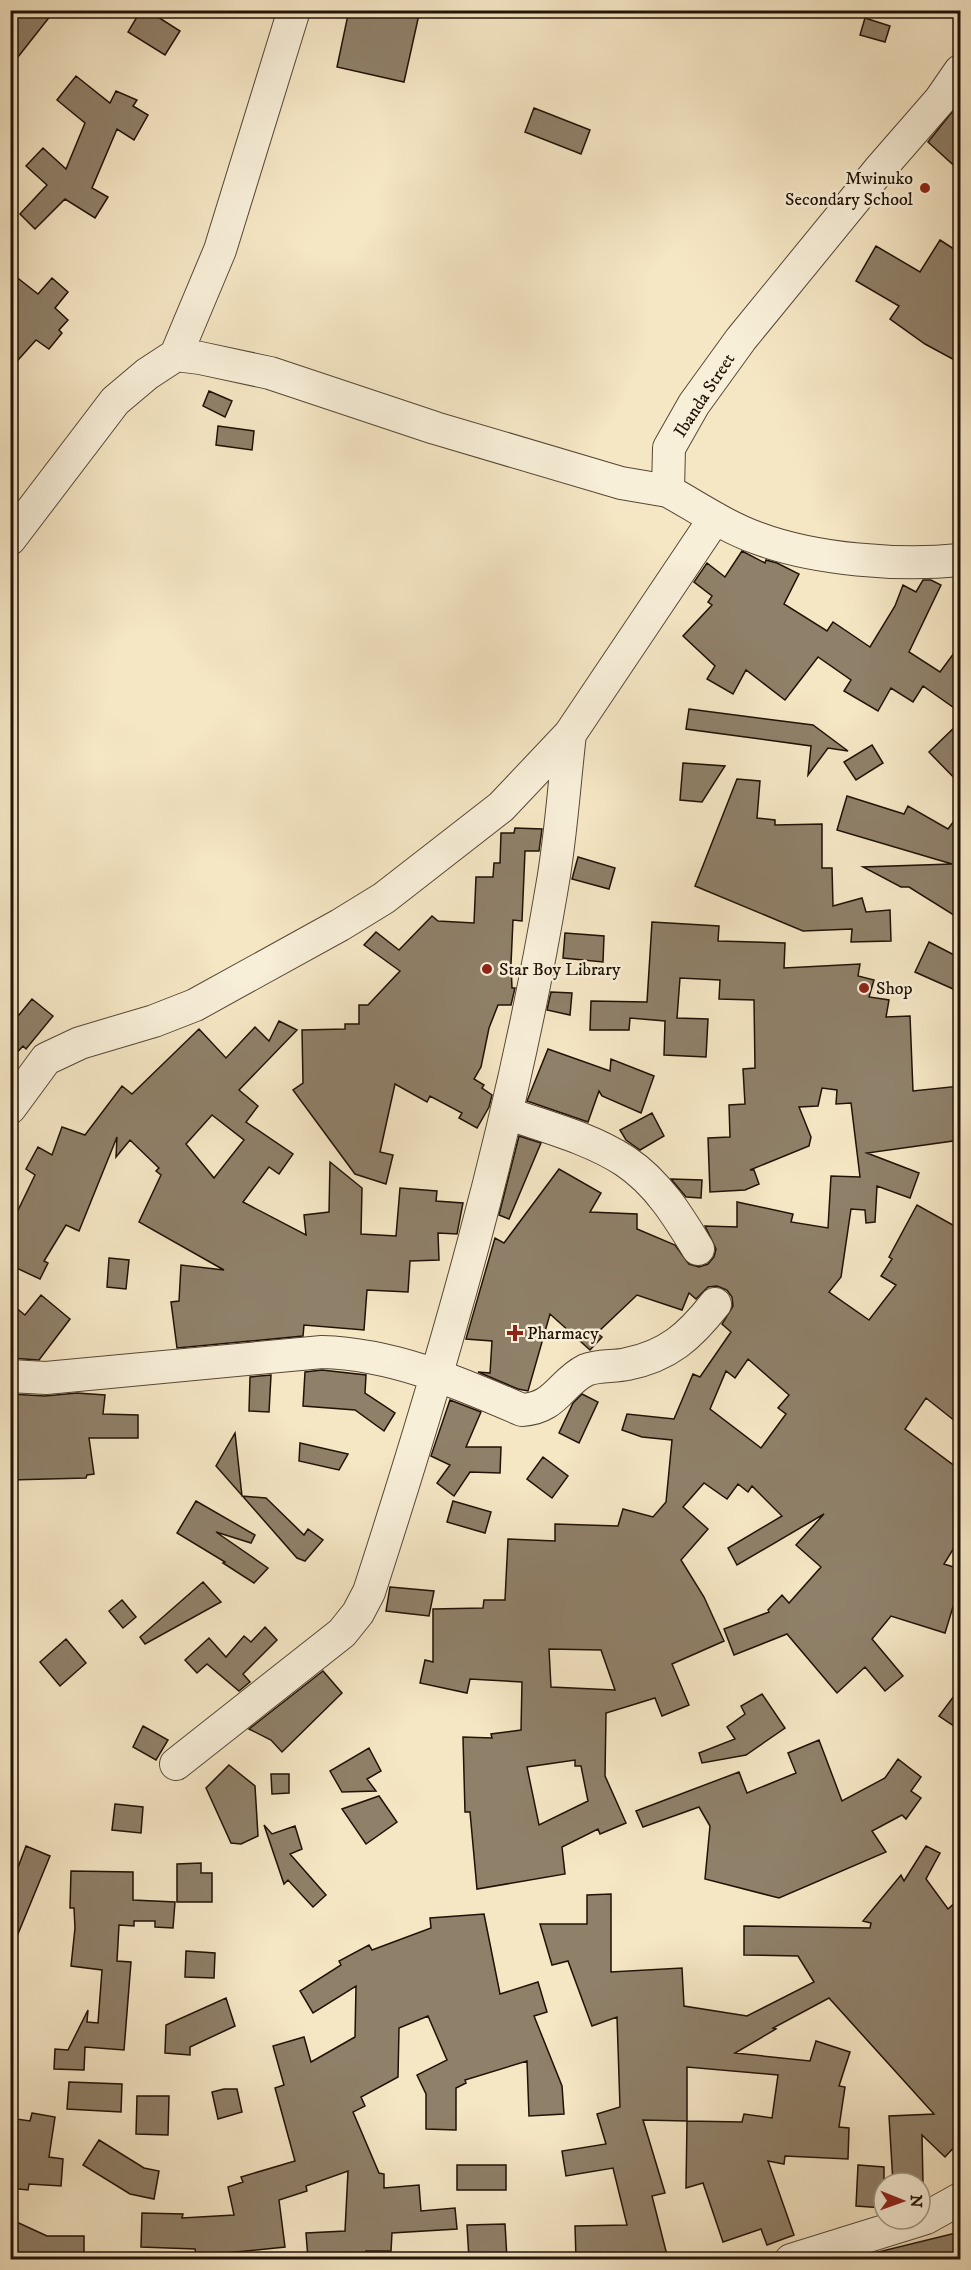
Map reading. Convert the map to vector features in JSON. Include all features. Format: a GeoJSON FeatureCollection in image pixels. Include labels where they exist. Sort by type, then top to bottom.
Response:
{"type":"FeatureCollection","features":[{"type":"Feature","properties":{"kind":"street"},"geometry":{"type":"LineString","coordinates":[[10,539],[115,401],[147,374],[176,356],[220,250],[294,10]]}},
{"type":"Feature","properties":{"kind":"street","name":"Ibanda Street"},"geometry":{"type":"LineString","coordinates":[[668,491],[669,448],[694,404],[741,339],[879,170],[940,100],[960,71]]}},
{"type":"Feature","properties":{"kind":"street"},"geometry":{"type":"LineString","coordinates":[[176,356],[200,358],[270,373],[435,428],[621,483],[668,491],[715,518],[758,538],[818,552],[913,564],[960,560]]}},
{"type":"Feature","properties":{"kind":"street"},"geometry":{"type":"LineString","coordinates":[[10,1108],[46,1059],[80,1042],[154,1021],[195,1005],[340,925],[384,898],[501,807],[570,734],[715,518]]}},
{"type":"Feature","properties":{"kind":"street"},"geometry":{"type":"LineString","coordinates":[[176,1764],[342,1633],[358,1613],[369,1592],[437,1373],[506,1113],[526,1025],[553,885],[570,734]]}},
{"type":"Feature","properties":{"kind":"street"},"geometry":{"type":"LineString","coordinates":[[506,1113],[567,1134],[626,1161],[661,1194],[675,1211],[698,1249]]}},
{"type":"Feature","properties":{"kind":"street"},"geometry":{"type":"LineString","coordinates":[[10,1376],[46,1378],[141,1371],[322,1352],[351,1353],[437,1373],[522,1410],[533,1409],[549,1402],[575,1377],[589,1369],[654,1358],[673,1348],[694,1330],[715,1304]]}},
{"type":"Feature","properties":{"kind":"street"},"geometry":{"type":"LineString","coordinates":[[791,2259],[927,2218],[945,2210],[960,2199]]}},
{"type":"Feature","properties":{"kind":"building"},"geometry":{"type":"Polygon","coordinates":[[[24,10],[55,10],[10,67],[10,27],[24,10]]]}},
{"type":"Feature","properties":{"kind":"building"},"geometry":{"type":"Polygon","coordinates":[[[141,10],[147,10],[180,31],[165,55],[128,32],[141,10]]]}},
{"type":"Feature","properties":{"kind":"building"},"geometry":{"type":"Polygon","coordinates":[[[349,10],[420,10],[404,82],[337,67],[349,10]]]}},
{"type":"Feature","properties":{"kind":"building"},"geometry":{"type":"Polygon","coordinates":[[[865,18],[890,26],[885,42],[860,35],[865,18]]]}},
{"type":"Feature","properties":{"kind":"building"},"geometry":{"type":"Polygon","coordinates":[[[76,76],[110,103],[116,91],[137,100],[133,106],[148,115],[134,140],[117,129],[92,188],[108,197],[95,218],[65,199],[35,229],[20,214],[47,185],[26,166],[43,148],[66,169],[85,123],[57,100],[76,76]]]}},
{"type":"Feature","properties":{"kind":"building"},"geometry":{"type":"Polygon","coordinates":[[[960,102],[960,171],[928,142],[960,102]]]}},
{"type":"Feature","properties":{"kind":"building"},"geometry":{"type":"Polygon","coordinates":[[[534,108],[590,130],[581,154],[525,132],[534,108]]]}},
{"type":"Feature","properties":{"kind":"building"},"geometry":{"type":"Polygon","coordinates":[[[940,240],[960,253],[960,363],[925,344],[890,319],[899,306],[856,281],[876,246],[920,272],[940,240]]]}},
{"type":"Feature","properties":{"kind":"building"},"geometry":{"type":"Polygon","coordinates":[[[10,272],[38,294],[52,278],[68,292],[55,308],[68,320],[59,330],[62,333],[49,349],[36,340],[10,369],[10,272]]]}},
{"type":"Feature","properties":{"kind":"building"},"geometry":{"type":"Polygon","coordinates":[[[209,391],[232,401],[225,417],[203,406],[209,391]]]}},
{"type":"Feature","properties":{"kind":"building"},"geometry":{"type":"Polygon","coordinates":[[[218,426],[254,431],[252,450],[216,445],[218,426]]]}},
{"type":"Feature","properties":{"kind":"building"},"geometry":{"type":"Polygon","coordinates":[[[742,551],[765,563],[766,560],[777,563],[799,574],[784,604],[827,631],[833,622],[870,647],[895,606],[903,585],[916,592],[923,580],[931,580],[941,585],[909,652],[940,672],[960,645],[960,712],[923,686],[913,702],[891,688],[878,711],[844,691],[851,680],[818,657],[785,700],[746,670],[733,694],[707,679],[715,666],[683,636],[712,605],[708,602],[712,596],[694,582],[707,563],[725,577],[742,551]]]}},
{"type":"Feature","properties":{"kind":"building"},"geometry":{"type":"Polygon","coordinates":[[[689,709],[813,725],[848,751],[828,748],[808,775],[811,746],[686,729],[689,709]]]}},
{"type":"Feature","properties":{"kind":"building"},"geometry":{"type":"Polygon","coordinates":[[[960,722],[960,784],[929,752],[960,722]]]}},
{"type":"Feature","properties":{"kind":"building"},"geometry":{"type":"Polygon","coordinates":[[[872,745],[883,763],[856,780],[844,762],[872,745]]]}},
{"type":"Feature","properties":{"kind":"building"},"geometry":{"type":"Polygon","coordinates":[[[683,763],[725,766],[702,802],[680,800],[683,763]]]}},
{"type":"Feature","properties":{"kind":"building"},"geometry":{"type":"Polygon","coordinates":[[[737,779],[760,781],[757,818],[775,820],[775,825],[822,824],[822,868],[832,868],[833,906],[862,898],[866,912],[890,910],[891,941],[851,942],[852,929],[803,931],[695,886],[737,779]]]}},
{"type":"Feature","properties":{"kind":"building"},"geometry":{"type":"Polygon","coordinates":[[[847,796],[904,814],[908,806],[948,829],[960,813],[960,919],[909,887],[901,887],[863,867],[952,864],[837,830],[847,796]]]}},
{"type":"Feature","properties":{"kind":"building"},"geometry":{"type":"Polygon","coordinates":[[[515,828],[542,829],[539,851],[525,851],[522,921],[513,920],[511,964],[512,988],[515,988],[511,1005],[498,1005],[489,1028],[481,1067],[474,1079],[484,1085],[482,1088],[492,1095],[489,1107],[477,1128],[459,1118],[462,1113],[430,1096],[427,1102],[395,1084],[380,1152],[393,1155],[386,1184],[355,1174],[293,1090],[303,1083],[302,1030],[345,1029],[345,1024],[359,1024],[359,1005],[368,1005],[400,971],[364,945],[376,932],[399,950],[432,916],[438,921],[474,923],[476,877],[493,877],[494,863],[500,863],[501,833],[514,833],[515,828]]]}},
{"type":"Feature","properties":{"kind":"building"},"geometry":{"type":"Polygon","coordinates":[[[578,857],[615,868],[609,889],[572,879],[578,857]]]}},
{"type":"Feature","properties":{"kind":"building"},"geometry":{"type":"Polygon","coordinates":[[[652,922],[719,926],[718,941],[785,943],[784,968],[860,964],[858,976],[874,980],[869,997],[889,1000],[886,1017],[910,1016],[913,1091],[960,1086],[960,1140],[867,1153],[919,1173],[910,1198],[877,1186],[875,1222],[866,1223],[865,1210],[851,1209],[841,1277],[829,1292],[869,1320],[896,1285],[881,1276],[892,1259],[889,1257],[917,1205],[960,1229],[960,1425],[926,1398],[905,1429],[960,1470],[960,1538],[944,1564],[960,1569],[960,1584],[945,1633],[891,1616],[872,1639],[903,1676],[885,1691],[865,1667],[837,1693],[787,1634],[734,1655],[724,1629],[769,1612],[768,1610],[782,1595],[789,1603],[821,1567],[796,1545],[824,1514],[737,1565],[728,1548],[782,1516],[752,1486],[748,1492],[738,1484],[727,1499],[704,1483],[683,1507],[708,1529],[681,1560],[704,1597],[724,1641],[672,1664],[689,1705],[662,1716],[655,1698],[606,1713],[605,1776],[626,1823],[600,1834],[598,1829],[562,1847],[565,1874],[477,1889],[470,1812],[465,1812],[463,1737],[492,1738],[491,1734],[521,1730],[522,1682],[470,1679],[467,1693],[420,1683],[425,1660],[433,1662],[433,1609],[483,1608],[484,1600],[505,1600],[508,1539],[555,1541],[555,1524],[618,1526],[623,1509],[653,1517],[666,1502],[672,1440],[642,1437],[622,1430],[627,1414],[674,1419],[693,1374],[700,1377],[731,1332],[722,1324],[733,1306],[732,1297],[727,1290],[717,1286],[708,1287],[696,1299],[689,1293],[682,1310],[637,1295],[597,1333],[602,1337],[590,1350],[550,1314],[528,1391],[518,1389],[478,1372],[490,1373],[492,1341],[466,1339],[495,1238],[504,1243],[559,1169],[601,1193],[590,1212],[637,1214],[637,1229],[675,1245],[689,1264],[699,1267],[708,1264],[714,1257],[716,1249],[705,1226],[737,1227],[737,1202],[793,1214],[791,1222],[828,1228],[831,1176],[860,1177],[851,1103],[836,1104],[837,1090],[822,1088],[818,1106],[799,1107],[811,1137],[809,1146],[750,1170],[754,1170],[759,1184],[745,1190],[710,1192],[708,1138],[730,1137],[729,1105],[745,1104],[743,1069],[755,1068],[754,1000],[719,999],[720,980],[680,978],[677,1018],[708,1019],[706,1057],[664,1055],[665,1021],[630,1018],[629,1030],[590,1030],[591,1001],[647,1002],[652,922]],[[748,1359],[735,1378],[726,1371],[710,1409],[761,1448],[786,1414],[778,1408],[789,1395],[748,1359]],[[549,1649],[551,1687],[615,1690],[601,1650],[549,1649]],[[575,1760],[527,1767],[539,1825],[588,1801],[581,1766],[575,1766],[575,1760]]]}},
{"type":"Feature","properties":{"kind":"building"},"geometry":{"type":"Polygon","coordinates":[[[565,933],[604,936],[603,962],[563,958],[565,933]]]}},
{"type":"Feature","properties":{"kind":"building"},"geometry":{"type":"Polygon","coordinates":[[[929,942],[960,958],[960,992],[915,972],[929,942]]]}},
{"type":"Feature","properties":{"kind":"building"},"geometry":{"type":"Polygon","coordinates":[[[551,992],[572,993],[570,1015],[547,1010],[551,992]]]}},
{"type":"Feature","properties":{"kind":"building"},"geometry":{"type":"Polygon","coordinates":[[[32,999],[53,1016],[26,1049],[23,1046],[10,1060],[10,1007],[19,1015],[32,999]]]}},
{"type":"Feature","properties":{"kind":"building"},"geometry":{"type":"Polygon","coordinates":[[[279,1021],[297,1030],[239,1090],[258,1106],[246,1122],[293,1154],[279,1174],[269,1167],[243,1202],[306,1235],[304,1215],[329,1212],[330,1162],[362,1188],[361,1234],[396,1236],[400,1188],[437,1191],[436,1201],[463,1203],[457,1234],[438,1233],[439,1260],[410,1261],[408,1292],[367,1290],[364,1330],[304,1325],[303,1336],[177,1348],[171,1302],[179,1301],[181,1265],[224,1270],[139,1222],[161,1175],[156,1171],[159,1168],[130,1140],[116,1157],[117,1137],[79,1231],[66,1225],[44,1261],[48,1263],[40,1279],[10,1265],[10,1227],[35,1175],[26,1169],[38,1147],[52,1155],[62,1127],[85,1135],[122,1086],[132,1094],[199,1029],[226,1058],[255,1027],[269,1041],[279,1021]],[[212,1115],[186,1144],[214,1178],[244,1140],[212,1115]]]}},
{"type":"Feature","properties":{"kind":"building"},"geometry":{"type":"Polygon","coordinates":[[[548,1049],[610,1071],[611,1059],[654,1076],[641,1113],[602,1096],[599,1091],[588,1122],[527,1101],[548,1049]]]}},
{"type":"Feature","properties":{"kind":"building"},"geometry":{"type":"Polygon","coordinates":[[[652,1113],[664,1136],[640,1150],[626,1140],[620,1130],[652,1113]]]}},
{"type":"Feature","properties":{"kind":"building"},"geometry":{"type":"Polygon","coordinates":[[[519,1136],[541,1143],[509,1219],[499,1215],[519,1136]]]}},
{"type":"Feature","properties":{"kind":"building"},"geometry":{"type":"Polygon","coordinates":[[[671,1179],[702,1180],[701,1198],[686,1197],[671,1179]]]}},
{"type":"Feature","properties":{"kind":"building"},"geometry":{"type":"Polygon","coordinates":[[[109,1258],[129,1260],[126,1289],[107,1287],[109,1258]]]}},
{"type":"Feature","properties":{"kind":"building"},"geometry":{"type":"Polygon","coordinates":[[[41,1295],[70,1319],[39,1360],[10,1358],[10,1303],[25,1315],[41,1295]]]}},
{"type":"Feature","properties":{"kind":"building"},"geometry":{"type":"Polygon","coordinates":[[[322,1370],[366,1375],[365,1393],[395,1413],[384,1431],[355,1410],[303,1406],[305,1372],[322,1370]]]}},
{"type":"Feature","properties":{"kind":"building"},"geometry":{"type":"Polygon","coordinates":[[[271,1375],[269,1412],[249,1411],[250,1377],[271,1375]]]}},
{"type":"Feature","properties":{"kind":"building"},"geometry":{"type":"Polygon","coordinates":[[[77,1393],[105,1395],[103,1414],[138,1415],[138,1438],[89,1438],[94,1474],[87,1475],[86,1478],[10,1480],[10,1394],[45,1396],[77,1393]]]}},
{"type":"Feature","properties":{"kind":"building"},"geometry":{"type":"Polygon","coordinates":[[[582,1394],[598,1402],[579,1443],[559,1433],[573,1403],[582,1394]]]}},
{"type":"Feature","properties":{"kind":"building"},"geometry":{"type":"Polygon","coordinates":[[[450,1400],[481,1412],[466,1447],[501,1447],[500,1473],[470,1472],[454,1496],[437,1483],[450,1465],[431,1456],[450,1400]]]}},
{"type":"Feature","properties":{"kind":"building"},"geometry":{"type":"Polygon","coordinates":[[[235,1433],[242,1495],[216,1466],[235,1433]]]}},
{"type":"Feature","properties":{"kind":"building"},"geometry":{"type":"Polygon","coordinates":[[[300,1443],[348,1454],[339,1470],[299,1461],[300,1443]]]}},
{"type":"Feature","properties":{"kind":"building"},"geometry":{"type":"Polygon","coordinates":[[[543,1457],[568,1476],[552,1498],[527,1479],[543,1457]]]}},
{"type":"Feature","properties":{"kind":"building"},"geometry":{"type":"Polygon","coordinates":[[[242,1496],[266,1498],[304,1535],[308,1529],[323,1540],[305,1561],[297,1558],[242,1496]]]}},
{"type":"Feature","properties":{"kind":"building"},"geometry":{"type":"Polygon","coordinates":[[[196,1501],[255,1535],[251,1543],[216,1532],[268,1568],[254,1583],[223,1563],[225,1562],[177,1533],[196,1501]]]}},
{"type":"Feature","properties":{"kind":"building"},"geometry":{"type":"Polygon","coordinates":[[[453,1501],[491,1512],[485,1533],[447,1522],[453,1501]]]}},
{"type":"Feature","properties":{"kind":"building"},"geometry":{"type":"Polygon","coordinates":[[[203,1582],[221,1602],[145,1644],[140,1637],[203,1582]]]}},
{"type":"Feature","properties":{"kind":"building"},"geometry":{"type":"Polygon","coordinates":[[[390,1587],[434,1591],[429,1616],[386,1611],[390,1587]]]}},
{"type":"Feature","properties":{"kind":"building"},"geometry":{"type":"Polygon","coordinates":[[[122,1600],[136,1617],[123,1628],[109,1611],[122,1600]]]}},
{"type":"Feature","properties":{"kind":"building"},"geometry":{"type":"Polygon","coordinates":[[[265,1627],[277,1640],[243,1674],[250,1682],[239,1691],[207,1664],[197,1673],[185,1660],[209,1638],[226,1657],[244,1636],[251,1642],[265,1627]]]}},
{"type":"Feature","properties":{"kind":"building"},"geometry":{"type":"Polygon","coordinates":[[[66,1639],[86,1663],[60,1686],[40,1662],[66,1639]]]}},
{"type":"Feature","properties":{"kind":"building"},"geometry":{"type":"Polygon","coordinates":[[[323,1671],[342,1693],[282,1752],[271,1740],[249,1729],[323,1671]]]}},
{"type":"Feature","properties":{"kind":"building"},"geometry":{"type":"Polygon","coordinates":[[[960,1688],[960,1730],[939,1716],[960,1688]]]}},
{"type":"Feature","properties":{"kind":"building"},"geometry":{"type":"Polygon","coordinates":[[[762,1694],[785,1728],[746,1755],[702,1763],[699,1753],[735,1739],[727,1727],[745,1714],[741,1706],[762,1694]]]}},
{"type":"Feature","properties":{"kind":"building"},"geometry":{"type":"Polygon","coordinates":[[[143,1726],[168,1740],[156,1760],[133,1747],[143,1726]]]}},
{"type":"Feature","properties":{"kind":"building"},"geometry":{"type":"Polygon","coordinates":[[[819,1740],[842,1801],[885,1778],[898,1759],[921,1777],[911,1791],[921,1798],[906,1819],[902,1815],[872,1831],[886,1852],[779,1898],[705,1879],[710,1826],[699,1807],[643,1827],[636,1811],[739,1772],[747,1793],[796,1773],[788,1753],[819,1740]]]}},
{"type":"Feature","properties":{"kind":"building"},"geometry":{"type":"Polygon","coordinates":[[[369,1748],[381,1771],[367,1779],[376,1791],[342,1792],[330,1771],[369,1748]]]}},
{"type":"Feature","properties":{"kind":"building"},"geometry":{"type":"Polygon","coordinates":[[[229,1765],[255,1786],[258,1836],[241,1844],[231,1843],[206,1788],[229,1765]]]}},
{"type":"Feature","properties":{"kind":"building"},"geometry":{"type":"Polygon","coordinates":[[[271,1774],[289,1774],[289,1793],[272,1794],[271,1774]]]}},
{"type":"Feature","properties":{"kind":"building"},"geometry":{"type":"Polygon","coordinates":[[[379,1796],[397,1822],[366,1844],[342,1809],[379,1796]]]}},
{"type":"Feature","properties":{"kind":"building"},"geometry":{"type":"Polygon","coordinates":[[[115,1804],[143,1807],[141,1833],[112,1830],[115,1804]]]}},
{"type":"Feature","properties":{"kind":"building"},"geometry":{"type":"Polygon","coordinates":[[[264,1825],[272,1834],[295,1826],[302,1849],[290,1854],[326,1895],[313,1907],[288,1880],[284,1884],[264,1825]]]}},
{"type":"Feature","properties":{"kind":"building"},"geometry":{"type":"Polygon","coordinates":[[[26,1846],[50,1856],[11,1951],[10,1868],[17,1870],[26,1846]]]}},
{"type":"Feature","properties":{"kind":"building"},"geometry":{"type":"Polygon","coordinates":[[[926,1846],[940,1853],[926,1879],[948,1909],[960,1898],[960,2141],[945,2157],[922,2135],[923,2171],[892,2171],[889,2116],[934,2114],[829,1998],[773,2028],[776,2029],[735,2053],[810,2061],[816,2041],[850,2052],[839,2086],[845,2087],[839,2127],[849,2128],[848,2159],[785,2156],[784,2164],[768,2161],[794,2235],[767,2245],[761,2229],[723,2242],[703,2183],[686,2188],[687,2121],[643,2120],[665,2193],[652,2196],[668,2259],[576,2259],[575,2226],[627,2225],[613,2168],[566,2176],[562,2151],[606,2144],[597,2114],[620,2107],[617,2017],[592,2026],[568,1961],[552,1965],[540,1924],[587,1924],[587,1895],[611,1894],[611,1972],[682,1968],[684,2006],[747,2016],[814,1982],[798,1956],[744,1955],[744,1926],[870,1928],[871,1923],[863,1921],[901,1875],[904,1881],[926,1846]],[[687,2067],[687,2121],[742,2122],[744,2114],[772,2118],[778,2075],[687,2067]]]}},
{"type":"Feature","properties":{"kind":"building"},"geometry":{"type":"Polygon","coordinates":[[[201,1863],[201,1873],[212,1873],[212,1902],[177,1902],[177,1864],[201,1863]]]}},
{"type":"Feature","properties":{"kind":"building"},"geometry":{"type":"Polygon","coordinates":[[[71,1871],[133,1872],[133,1900],[175,1902],[173,1928],[155,1927],[155,1921],[134,1921],[134,1926],[119,1925],[117,1961],[131,1962],[124,2050],[85,2047],[84,2070],[54,2069],[55,2049],[68,2050],[88,2010],[87,2022],[98,2023],[102,1970],[71,1966],[75,1928],[74,1908],[70,1908],[71,1871]]]}},
{"type":"Feature","properties":{"kind":"building"},"geometry":{"type":"Polygon","coordinates":[[[484,1914],[500,1994],[538,1982],[547,2012],[534,2016],[562,2086],[564,2114],[529,2116],[527,2061],[465,2080],[466,2083],[456,2088],[456,2130],[426,2129],[426,2094],[417,2075],[447,2060],[428,2016],[399,2028],[398,2077],[361,2097],[365,2106],[353,2112],[379,2173],[384,2174],[384,2188],[419,2185],[421,2211],[455,2208],[457,2229],[392,2233],[391,2251],[366,2251],[366,2259],[308,2259],[306,2233],[345,2231],[348,2171],[306,2186],[307,2191],[279,2200],[285,2247],[196,2256],[195,2249],[141,2247],[142,2213],[183,2214],[182,2218],[234,2215],[228,2187],[243,2182],[241,2177],[295,2161],[275,2088],[284,2085],[273,2046],[304,2037],[311,2062],[355,2037],[356,1986],[313,2013],[300,1991],[341,1965],[339,1961],[369,1945],[372,1950],[431,1928],[430,1918],[484,1914]]]}},
{"type":"Feature","properties":{"kind":"building"},"geometry":{"type":"Polygon","coordinates":[[[186,1951],[215,1953],[214,1978],[185,1977],[186,1951]]]}},
{"type":"Feature","properties":{"kind":"building"},"geometry":{"type":"Polygon","coordinates":[[[226,1998],[235,2026],[190,2047],[190,2055],[165,2053],[166,2025],[226,1998]]]}},
{"type":"Feature","properties":{"kind":"building"},"geometry":{"type":"Polygon","coordinates":[[[69,2082],[122,2084],[121,2112],[67,2109],[69,2082]]]}},
{"type":"Feature","properties":{"kind":"building"},"geometry":{"type":"Polygon","coordinates":[[[237,2089],[242,2112],[218,2119],[212,2092],[237,2089]]]}},
{"type":"Feature","properties":{"kind":"building"},"geometry":{"type":"Polygon","coordinates":[[[137,2096],[169,2096],[168,2135],[136,2134],[137,2096]]]}},
{"type":"Feature","properties":{"kind":"building"},"geometry":{"type":"Polygon","coordinates":[[[32,2113],[55,2117],[49,2157],[63,2159],[61,2186],[29,2184],[28,2190],[10,2188],[14,2136],[10,2135],[10,2118],[30,2121],[32,2113]]]}},
{"type":"Feature","properties":{"kind":"building"},"geometry":{"type":"Polygon","coordinates":[[[99,2140],[144,2168],[159,2171],[154,2199],[130,2194],[83,2165],[99,2140]]]}},
{"type":"Feature","properties":{"kind":"building"},"geometry":{"type":"Polygon","coordinates":[[[457,2165],[506,2165],[506,2190],[457,2190],[457,2165]]]}},
{"type":"Feature","properties":{"kind":"building"},"geometry":{"type":"Polygon","coordinates":[[[858,2165],[884,2167],[884,2171],[872,2171],[872,2207],[856,2206],[858,2165]]]}},
{"type":"Feature","properties":{"kind":"building"},"geometry":{"type":"Polygon","coordinates":[[[10,2219],[47,2236],[84,2236],[84,2259],[10,2259],[10,2219]]]}},
{"type":"Feature","properties":{"kind":"building"},"geometry":{"type":"Polygon","coordinates":[[[505,2224],[507,2259],[469,2259],[467,2225],[505,2224]]]}},
{"type":"Feature","properties":{"kind":"building"},"geometry":{"type":"Polygon","coordinates":[[[960,2232],[960,2259],[875,2259],[874,2253],[960,2232]]]}},
{"type":"Feature","properties":{"kind":"place","name":"Mwinuko Secondary School"},"geometry":{"type":"Point","coordinates":[925,188]}},
{"type":"Feature","properties":{"kind":"place","name":"Star Boy Library"},"geometry":{"type":"Point","coordinates":[487,969]}},
{"type":"Feature","properties":{"kind":"place","name":"Shop"},"geometry":{"type":"Point","coordinates":[864,988]}},
{"type":"Feature","properties":{"kind":"place","name":"Pharmacy"},"geometry":{"type":"Point","coordinates":[515,1333]}}]}
